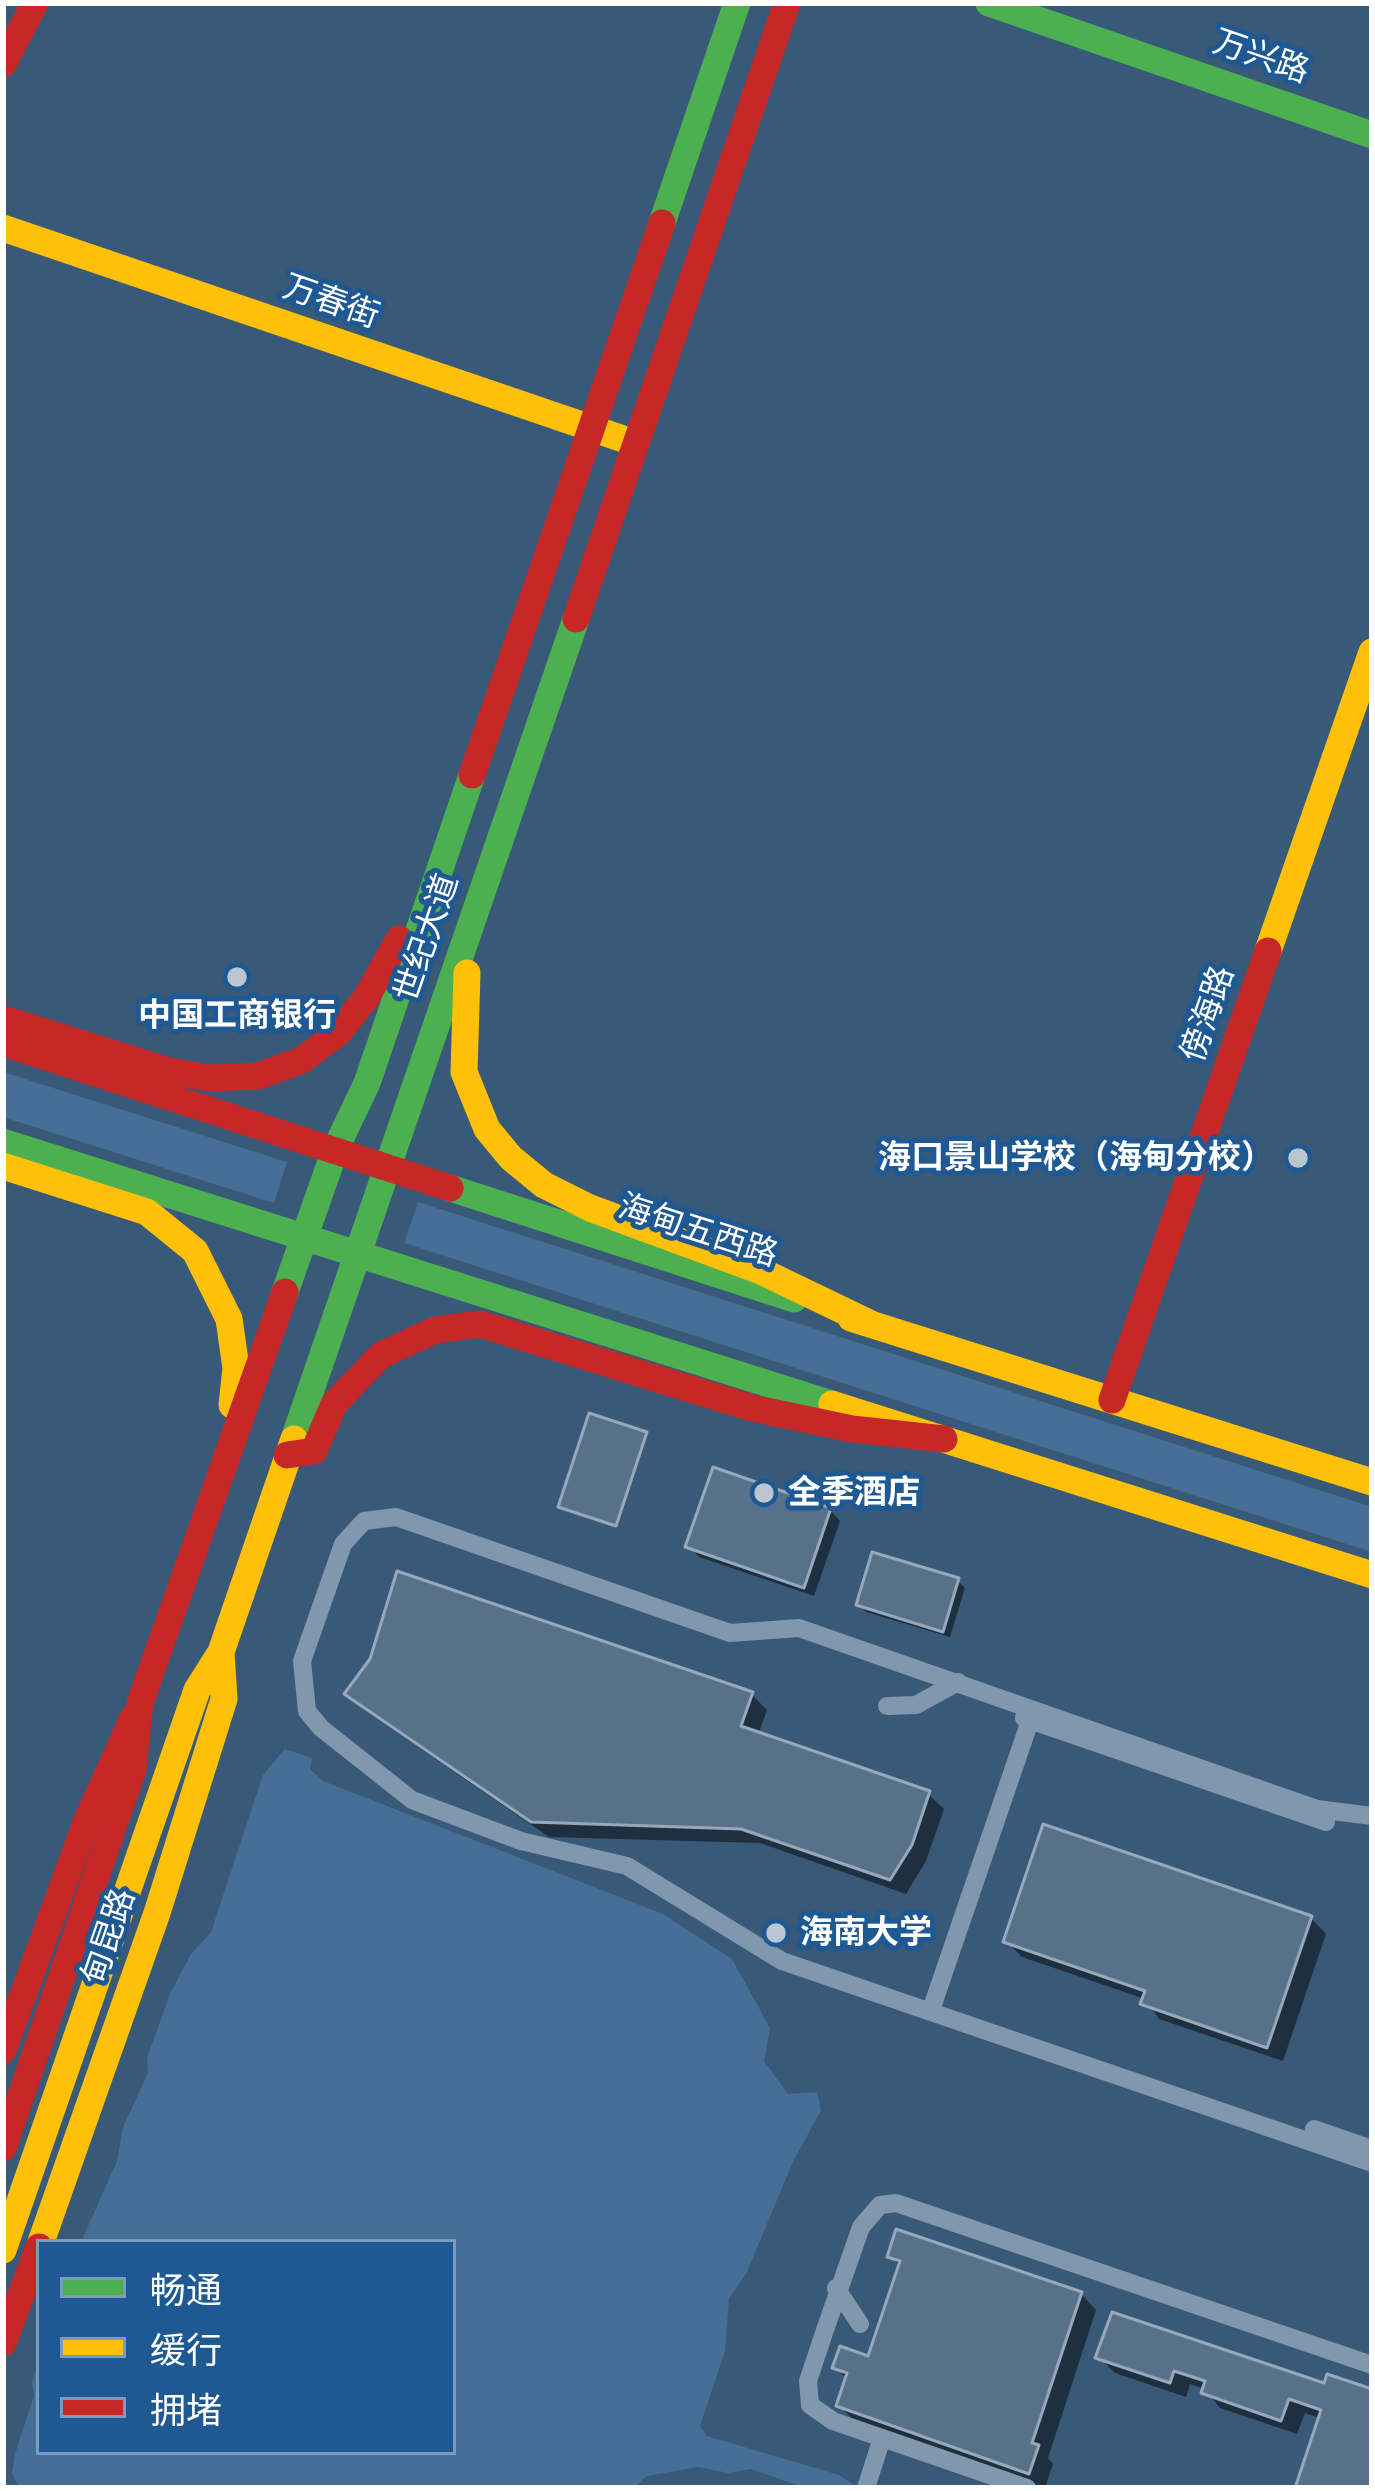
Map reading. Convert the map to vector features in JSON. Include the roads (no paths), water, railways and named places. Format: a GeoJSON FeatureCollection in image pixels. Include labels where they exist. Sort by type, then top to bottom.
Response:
{"type":"FeatureCollection","features":[{"type":"Feature","properties":{"kind":"main road"},"geometry":{"type":"LineString","coordinates":[[3,36],[21,3]]}},
{"type":"Feature","properties":{"kind":"main road"},"geometry":{"type":"LineString","coordinates":[[3,64],[35,3]]}},
{"type":"Feature","properties":{"kind":"main road","name":"世纪大道"},"geometry":{"type":"LineString","coordinates":[[3,2148],[133,1769],[140,1703],[335,1150],[367,1083],[736,3]]}},
{"type":"Feature","properties":{"kind":"main road","name":"世纪大道"},"geometry":{"type":"LineString","coordinates":[[3,2250],[197,1690],[221,1652],[383,1167],[787,3]]}},
{"type":"Feature","properties":{"kind":"main road","name":"万兴路"},"geometry":{"type":"LineString","coordinates":[[989,3],[1372,135]]}},
{"type":"Feature","properties":{"kind":"main road","name":"万兴路"},"geometry":{"type":"LineString","coordinates":[[1027,3],[1372,121]]}},
{"type":"Feature","properties":{"kind":"main road","name":"万春街"},"geometry":{"type":"LineString","coordinates":[[3,228],[589,434]]}},
{"type":"Feature","properties":{"kind":"main road","name":"万春街"},"geometry":{"type":"LineString","coordinates":[[3,238],[633,448]]}},
{"type":"Feature","properties":{"kind":"main road","name":"傍海路"},"geometry":{"type":"LineString","coordinates":[[1118,1401],[1372,652]]}},
{"type":"Feature","properties":{"kind":"main road","name":"傍海路"},"geometry":{"type":"LineString","coordinates":[[1118,1401],[1372,685]]}},
{"type":"Feature","properties":{"kind":"main road"},"geometry":{"type":"LineString","coordinates":[[3,1019],[182,1074],[235,1079],[275,1072],[312,1054],[349,1022],[440,871]]}},
{"type":"Feature","properties":{"kind":"main road"},"geometry":{"type":"LineString","coordinates":[[479,898],[482,922],[464,994],[464,1072],[487,1129],[511,1158],[544,1185],[590,1208],[761,1271],[871,1324]]}},
{"type":"Feature","properties":{"kind":"main road","name":"海甸五西路"},"geometry":{"type":"LineString","coordinates":[[3,1043],[1372,1481]]}},
{"type":"Feature","properties":{"kind":"main road"},"geometry":{"type":"LineString","coordinates":[[3,1142],[1372,1575]]}},
{"type":"Feature","properties":{"kind":"main road"},"geometry":{"type":"LineString","coordinates":[[3,1166],[147,1212],[195,1251],[211,1274],[229,1319],[236,1368],[231,1403],[237,1424]]}},
{"type":"Feature","properties":{"kind":"main road"},"geometry":{"type":"LineString","coordinates":[[286,1455],[314,1451],[334,1404],[381,1355],[415,1336],[479,1324],[752,1408],[852,1430],[944,1439]]}},
{"type":"Feature","properties":{"kind":"main road","name":"甸昆路"},"geometry":{"type":"LineString","coordinates":[[42,2239],[157,1913],[224,1699],[221,1652]]}},
{"type":"Feature","properties":{"kind":"main road","name":"甸昆路"},"geometry":{"type":"LineString","coordinates":[[3,2050],[87,1820],[140,1703]]}},
{"type":"Feature","properties":{"kind":"main road","name":"甸昆路"},"geometry":{"type":"LineString","coordinates":[[3,2343],[36,2256]]}},
{"type":"Feature","properties":{"kind":"street"},"geometry":{"type":"LineString","coordinates":[[1372,1828],[1314,1821],[951,1685],[796,1637],[728,1641],[380,1526],[361,1536],[353,1548],[311,1663],[310,1688],[327,1721],[415,1792],[524,1833],[626,1856],[786,1954],[1372,2163]]}},
{"type":"Feature","properties":{"kind":"street"},"geometry":{"type":"LineString","coordinates":[[887,1706],[916,1706],[951,1685]]}},
{"type":"Feature","properties":{"kind":"street"},"geometry":{"type":"LineString","coordinates":[[1035,1718],[1317,1809],[1372,1816]]}},
{"type":"Feature","properties":{"kind":"street"},"geometry":{"type":"LineString","coordinates":[[936,2007],[1035,1718]]}},
{"type":"Feature","properties":{"kind":"street"},"geometry":{"type":"LineString","coordinates":[[936,2007],[1372,2150]]}},
{"type":"Feature","properties":{"kind":"street"},"geometry":{"type":"LineString","coordinates":[[1027,2488],[823,2424],[802,2406],[801,2378],[866,2216],[880,2205],[896,2203],[1372,2360]]}},
{"type":"Feature","properties":{"kind":"street"},"geometry":{"type":"LineString","coordinates":[[836,2288],[860,2324]]}},
{"type":"Feature","properties":{"kind":"street"},"geometry":{"type":"LineString","coordinates":[[866,2488],[881,2441]]}},
{"type":"Feature","properties":{"kind":"street"},"geometry":{"type":"LineString","coordinates":[[881,2441],[1005,2488]]}},
{"type":"Feature","properties":{"kind":"water"},"geometry":{"type":"Polygon","coordinates":[[[3,1072],[287,1162],[274,1203],[3,1117],[3,1072]]]}},
{"type":"Feature","properties":{"kind":"water"},"geometry":{"type":"Polygon","coordinates":[[[418,1202],[1372,1507],[1372,1552],[404,1243],[418,1202]]]}},
{"type":"Feature","properties":{"kind":"water"},"geometry":{"type":"Polygon","coordinates":[[[285,1749],[312,1758],[310,1769],[323,1781],[663,1914],[732,1959],[770,2028],[764,2061],[788,2094],[817,2092],[821,2110],[793,2162],[746,2274],[729,2299],[725,2351],[700,2426],[707,2436],[839,2475],[858,2488],[805,2488],[751,2469],[728,2473],[699,2467],[646,2476],[635,2488],[18,2485],[12,2473],[34,2396],[36,2370],[36,2455],[456,2455],[456,2239],[82,2239],[117,2161],[123,2127],[148,2073],[147,2058],[170,1994],[191,1954],[211,1932],[263,1775],[285,1749]]]}},
{"type":"Feature","properties":{"kind":"place","name":"中国工商银行"},"geometry":{"type":"Point","coordinates":[237,977]}},
{"type":"Feature","properties":{"kind":"place","name":"海口景山学校（海甸分校）"},"geometry":{"type":"Point","coordinates":[1298,1158]}},
{"type":"Feature","properties":{"kind":"place","name":"全季酒店"},"geometry":{"type":"Point","coordinates":[764,1493]}},
{"type":"Feature","properties":{"kind":"place","name":"海南大学"},"geometry":{"type":"Point","coordinates":[776,1933]}}]}
